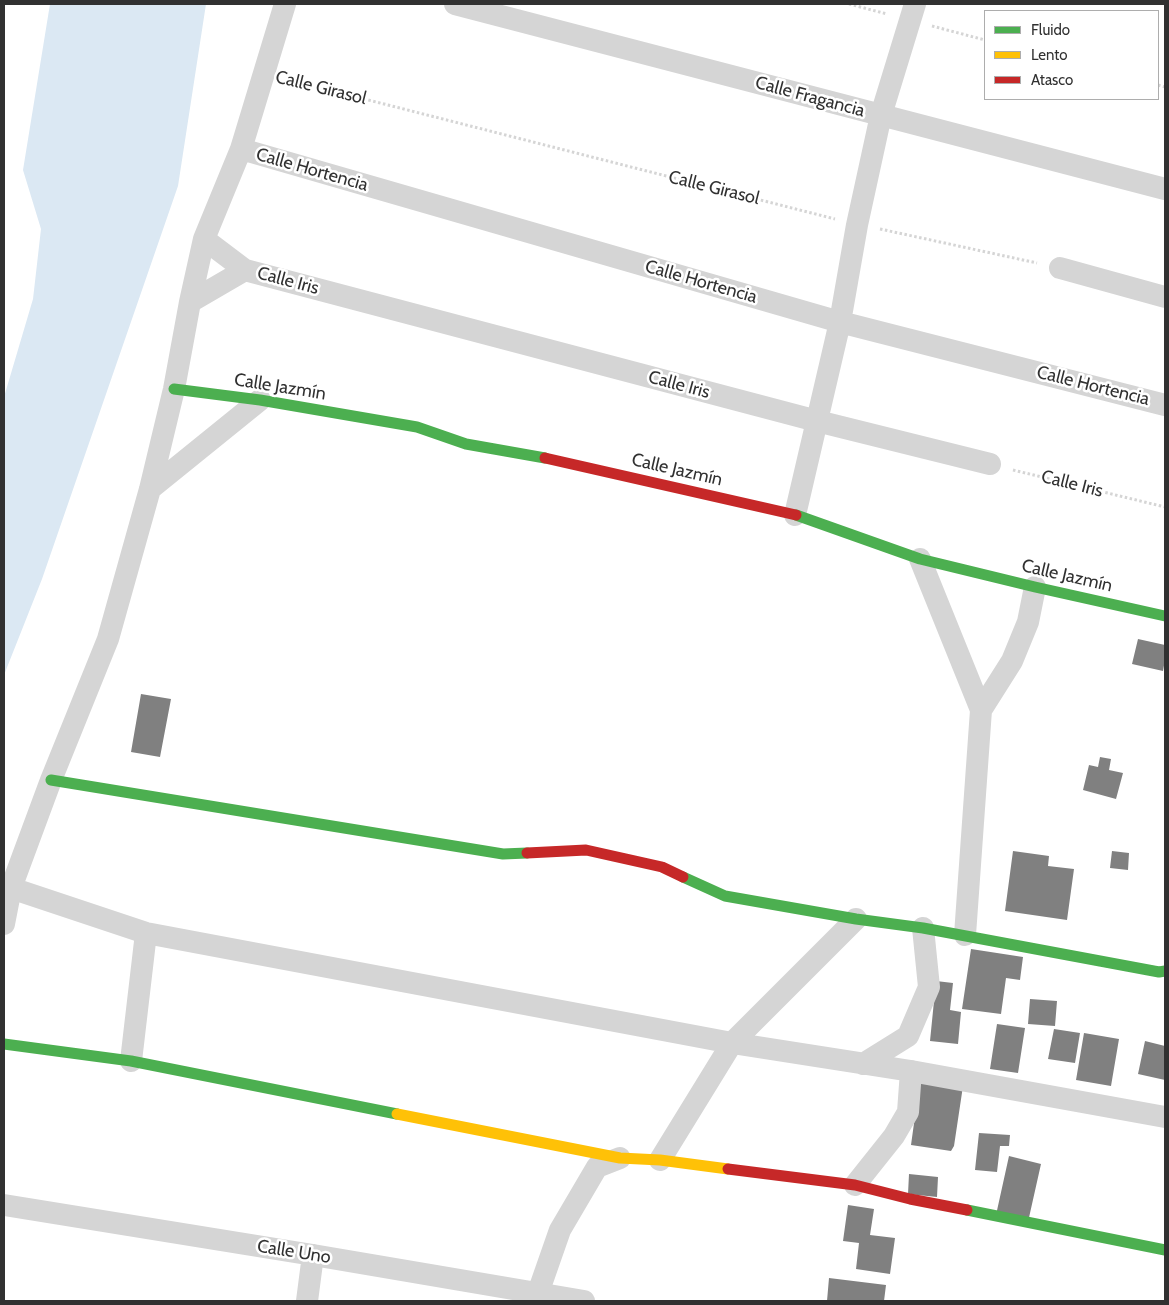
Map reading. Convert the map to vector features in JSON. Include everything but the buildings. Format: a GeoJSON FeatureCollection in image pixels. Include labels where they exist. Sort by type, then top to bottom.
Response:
{"type":"FeatureCollection","features":[{"type":"Feature","properties":{"kind":"street"},"geometry":{"type":"LineString","coordinates":[[4,924],[11,888],[51,780],[108,639],[150,489],[174,389],[204,239],[240,149],[285,4]]}},
{"type":"Feature","properties":{"kind":"street","name":"Calle Fragancia"},"geometry":{"type":"LineString","coordinates":[[455,4],[1165,189]]}},
{"type":"Feature","properties":{"kind":"street"},"geometry":{"type":"LineString","coordinates":[[795,514],[840,322],[857,225],[881,116],[915,4]]}},
{"type":"Feature","properties":{"kind":"street","name":"Calle Hortencia"},"geometry":{"type":"LineString","coordinates":[[240,149],[840,322],[1165,405]]}},
{"type":"Feature","properties":{"kind":"street","name":"Calle Iris"},"geometry":{"type":"LineString","coordinates":[[204,239],[245,270],[817,421],[990,464]]}},
{"type":"Feature","properties":{"kind":"street"},"geometry":{"type":"LineString","coordinates":[[1060,268],[1165,297]]}},
{"type":"Feature","properties":{"kind":"street"},"geometry":{"type":"LineString","coordinates":[[190,302],[245,270]]}},
{"type":"Feature","properties":{"kind":"street","name":"Calle Jazmín"},"geometry":{"type":"LineString","coordinates":[[174,389],[260,400],[417,427],[466,444],[548,458],[795,514],[920,559],[1165,616]]}},
{"type":"Feature","properties":{"kind":"street"},"geometry":{"type":"LineString","coordinates":[[150,489],[260,400]]}},
{"type":"Feature","properties":{"kind":"street"},"geometry":{"type":"LineString","coordinates":[[920,559],[981,710],[964,935]]}},
{"type":"Feature","properties":{"kind":"street"},"geometry":{"type":"LineString","coordinates":[[981,710],[1012,661],[1028,622],[1034,587]]}},
{"type":"Feature","properties":{"kind":"street"},"geometry":{"type":"LineString","coordinates":[[51,780],[503,854],[586,850],[662,868],[725,896],[856,919],[964,935],[1160,972],[1165,971]]}},
{"type":"Feature","properties":{"kind":"street"},"geometry":{"type":"LineString","coordinates":[[11,888],[146,933],[732,1044],[911,1071],[1165,1117]]}},
{"type":"Feature","properties":{"kind":"street"},"geometry":{"type":"LineString","coordinates":[[660,1160],[732,1044],[856,919]]}},
{"type":"Feature","properties":{"kind":"street"},"geometry":{"type":"LineString","coordinates":[[863,1064],[908,1036],[929,987],[923,928]]}},
{"type":"Feature","properties":{"kind":"street"},"geometry":{"type":"LineString","coordinates":[[131,1061],[146,933]]}},
{"type":"Feature","properties":{"kind":"street"},"geometry":{"type":"LineString","coordinates":[[4,1044],[131,1061],[620,1158],[660,1160],[855,1186],[910,1199],[1165,1250]]}},
{"type":"Feature","properties":{"kind":"street"},"geometry":{"type":"LineString","coordinates":[[855,1186],[894,1136],[908,1112],[911,1071]]}},
{"type":"Feature","properties":{"kind":"street"},"geometry":{"type":"LineString","coordinates":[[538,1293],[560,1230],[597,1167],[620,1158]]}},
{"type":"Feature","properties":{"kind":"street","name":"Calle Uno"},"geometry":{"type":"LineString","coordinates":[[4,1205],[584,1301]]}},
{"type":"Feature","properties":{"kind":"street"},"geometry":{"type":"LineString","coordinates":[[307,1301],[313,1255]]}},
{"type":"Feature","properties":{"kind":"path","name":"Calle Girasol"},"geometry":{"type":"LineString","coordinates":[[264,73],[857,225],[1060,268]]}},
{"type":"Feature","properties":{"kind":"path","name":"Calle Iris"},"geometry":{"type":"LineString","coordinates":[[990,464],[1165,506]]}},
{"type":"Feature","properties":{"kind":"shaded area"},"geometry":{"type":"Polygon","coordinates":[[[50,4],[206,4],[178,186],[42,579],[4,675],[4,397],[33,299],[41,229],[23,170],[50,4]]]}},
{"type":"Feature","properties":{"kind":"traffic: fast"},"geometry":{"type":"LineString","coordinates":[[174,389],[260,400],[417,427],[466,444],[545,458]]}},
{"type":"Feature","properties":{"kind":"traffic: fast"},"geometry":{"type":"LineString","coordinates":[[796,515],[920,559],[1165,616]]}},
{"type":"Feature","properties":{"kind":"traffic: fast"},"geometry":{"type":"LineString","coordinates":[[51,780],[503,854],[527,853]]}},
{"type":"Feature","properties":{"kind":"traffic: fast"},"geometry":{"type":"LineString","coordinates":[[683,877],[725,896],[856,919],[923,928],[1159,972],[1165,971]]}},
{"type":"Feature","properties":{"kind":"traffic: fast"},"geometry":{"type":"LineString","coordinates":[[4,1044],[131,1061],[397,1114]]}},
{"type":"Feature","properties":{"kind":"traffic: fast"},"geometry":{"type":"LineString","coordinates":[[967,1210],[1165,1250]]}},
{"type":"Feature","properties":{"kind":"traffic: slow"},"geometry":{"type":"LineString","coordinates":[[397,1114],[620,1158],[660,1160],[728,1169]]}},
{"type":"Feature","properties":{"kind":"traffic: jam"},"geometry":{"type":"LineString","coordinates":[[545,458],[796,515]]}},
{"type":"Feature","properties":{"kind":"traffic: jam"},"geometry":{"type":"LineString","coordinates":[[527,853],[586,850],[662,867],[683,877]]}},
{"type":"Feature","properties":{"kind":"traffic: jam"},"geometry":{"type":"LineString","coordinates":[[728,1169],[855,1185],[910,1199],[967,1210]]}}]}
